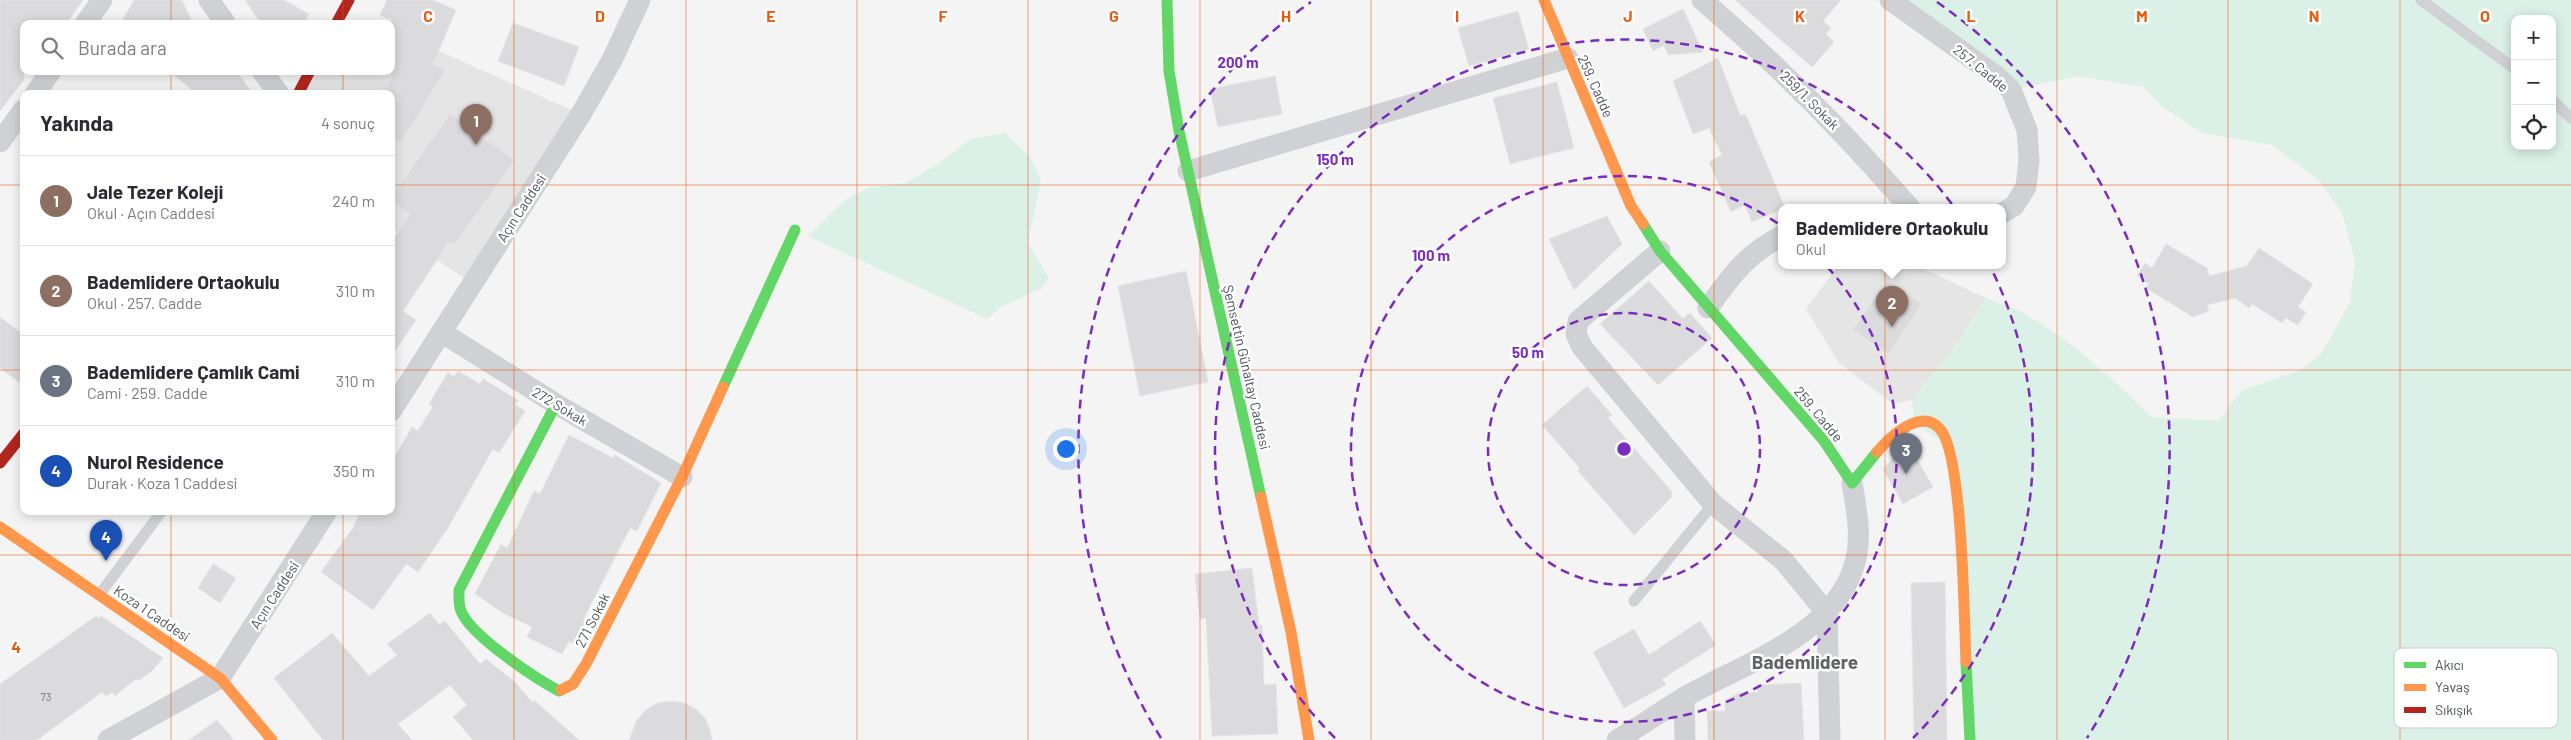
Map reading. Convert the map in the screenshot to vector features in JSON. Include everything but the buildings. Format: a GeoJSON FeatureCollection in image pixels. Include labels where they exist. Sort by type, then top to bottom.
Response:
{"type":"FeatureCollection","features":[{"type":"Feature","properties":{"kind":"street"},"geometry":{"type":"LineString","coordinates":[[88,20],[102,0]]}},
{"type":"Feature","properties":{"kind":"street"},"geometry":{"type":"LineString","coordinates":[[209,0],[223,20]]}},
{"type":"Feature","properties":{"kind":"street"},"geometry":{"type":"LineString","coordinates":[[338,20],[349,0]]}},
{"type":"Feature","properties":{"kind":"street","name":"Açın Caddesi"},"geometry":{"type":"LineString","coordinates":[[395,405],[581,114],[612,60],[640,0]]}},
{"type":"Feature","properties":{"kind":"street","name":"Şemsettin Günaltay Caddesi"},"geometry":{"type":"LineString","coordinates":[[1167,0],[1169,71],[1188,171],[1291,632],[1309,740]]}},
{"type":"Feature","properties":{"kind":"street","name":"259. Cadde"},"geometry":{"type":"LineString","coordinates":[[1544,0],[1631,206],[1660,251],[1824,441],[1852,483]]}},
{"type":"Feature","properties":{"kind":"street","name":"259/1. Sokak"},"geometry":{"type":"LineString","coordinates":[[1702,0],[1761,50],[1824,112],[1906,204]]}},
{"type":"Feature","properties":{"kind":"street","name":"257. Cadde"},"geometry":{"type":"LineString","coordinates":[[1890,0],[1994,75],[2011,90],[2027,130],[2029,160],[2026,187],[2014,206],[2006,211]]}},
{"type":"Feature","properties":{"kind":"street"},"geometry":{"type":"LineString","coordinates":[[1188,171],[1568,58]]}},
{"type":"Feature","properties":{"kind":"street"},"geometry":{"type":"LineString","coordinates":[[38,90],[48,75]]}},
{"type":"Feature","properties":{"kind":"street"},"geometry":{"type":"LineString","coordinates":[[265,75],[276,90]]}},
{"type":"Feature","properties":{"kind":"street"},"geometry":{"type":"LineString","coordinates":[[300,90],[308,75]]}},
{"type":"Feature","properties":{"kind":"street"},"geometry":{"type":"LineString","coordinates":[[0,142],[20,114]]}},
{"type":"Feature","properties":{"kind":"street","name":"271 Sokak"},"geometry":{"type":"LineString","coordinates":[[556,404],[459,590],[459,602],[462,616],[473,628],[545,685],[559,691],[573,684],[586,664],[682,477],[795,230]]}},
{"type":"Feature","properties":{"kind":"street"},"geometry":{"type":"LineString","coordinates":[[1708,308],[1731,275],[1760,247],[1778,238]]}},
{"type":"Feature","properties":{"kind":"street"},"geometry":{"type":"LineString","coordinates":[[1660,251],[1587,310],[1578,320],[1576,334],[1582,347],[1713,504],[1784,560],[1827,613],[1830,740]]}},
{"type":"Feature","properties":{"kind":"street","name":"272 Sokak"},"geometry":{"type":"LineString","coordinates":[[441,332],[556,404],[682,477]]}},
{"type":"Feature","properties":{"kind":"street"},"geometry":{"type":"LineString","coordinates":[[1617,740],[1684,698],[1790,641],[1827,613],[1854,569],[1860,541],[1852,483],[1893,434],[1907,425],[1926,422],[1940,428],[1949,446],[1956,481],[1970,740]]}},
{"type":"Feature","properties":{"kind":"street"},"geometry":{"type":"LineString","coordinates":[[0,463],[20,437]]}},
{"type":"Feature","properties":{"kind":"street","name":"Açın Caddesi"},"geometry":{"type":"LineString","coordinates":[[220,678],[324,515]]}},
{"type":"Feature","properties":{"kind":"street","name":"Koza 1 Caddesi"},"geometry":{"type":"LineString","coordinates":[[0,528],[220,678],[272,740]]}},
{"type":"Feature","properties":{"kind":"street"},"geometry":{"type":"LineString","coordinates":[[108,740],[220,678]]}},
{"type":"Feature","properties":{"kind":"street"},"geometry":{"type":"LineString","coordinates":[[1684,698],[1686,740]]}},
{"type":"Feature","properties":{"kind":"lane"},"geometry":{"type":"LineString","coordinates":[[2421,0],[2511,66]]}},
{"type":"Feature","properties":{"kind":"lane"},"geometry":{"type":"LineString","coordinates":[[2556,104],[2571,118]]}},
{"type":"Feature","properties":{"kind":"lane"},"geometry":{"type":"LineString","coordinates":[[1634,601],[1713,504]]}},
{"type":"Feature","properties":{"kind":"lane"},"geometry":{"type":"LineString","coordinates":[[99,594],[159,515]]}},
{"type":"Feature","properties":{"kind":"shaded area"},"geometry":{"type":"Polygon","coordinates":[[[395,32],[581,114],[472,284],[395,231],[395,90],[300,90],[308,75],[395,75],[395,32]]]}},
{"type":"Feature","properties":{"kind":"shaded area"},"geometry":{"type":"Polygon","coordinates":[[[1836,269],[1924,269],[1986,298],[1957,344],[1912,400],[1893,404],[1839,363],[1806,309],[1836,269]]]}},
{"type":"Feature","properties":{"kind":"green space"},"geometry":{"type":"Polygon","coordinates":[[[1890,0],[2571,0],[2571,740],[1970,740],[1949,446],[1915,424],[1912,400],[1957,344],[1986,298],[2020,312],[2043,325],[2076,348],[2152,417],[2219,421],[2241,391],[2301,370],[2322,353],[2350,302],[2355,260],[2342,213],[2320,181],[2272,145],[2203,133],[2161,106],[2144,87],[2079,76],[2011,90],[1890,0]]]}},
{"type":"Feature","properties":{"kind":"green space"},"geometry":{"type":"Polygon","coordinates":[[[1005,133],[1030,157],[1041,180],[1028,243],[1049,278],[1042,288],[1001,307],[987,319],[808,236],[844,201],[868,188],[905,183],[935,166],[971,139],[1005,133]]]}},
{"type":"Feature","properties":{"kind":"traffic: fast"},"geometry":{"type":"LineString","coordinates":[[1167,0],[1169,71],[1179,131],[1261,497]]}},
{"type":"Feature","properties":{"kind":"traffic: fast"},"geometry":{"type":"LineString","coordinates":[[1643,224],[1660,251],[1824,441],[1852,483],[1877,452]]}},
{"type":"Feature","properties":{"kind":"traffic: fast"},"geometry":{"type":"LineString","coordinates":[[723,387],[795,230]]}},
{"type":"Feature","properties":{"kind":"traffic: fast"},"geometry":{"type":"LineString","coordinates":[[556,404],[459,590],[459,599],[460,608],[468,623],[491,645],[535,677],[559,691],[561,690]]}},
{"type":"Feature","properties":{"kind":"traffic: fast"},"geometry":{"type":"LineString","coordinates":[[1966,662],[1970,740]]}},
{"type":"Feature","properties":{"kind":"traffic: slow"},"geometry":{"type":"LineString","coordinates":[[1544,0],[1631,206],[1643,224]]}},
{"type":"Feature","properties":{"kind":"traffic: slow"},"geometry":{"type":"LineString","coordinates":[[561,690],[573,684],[586,664],[682,477],[723,387]]}},
{"type":"Feature","properties":{"kind":"traffic: slow"},"geometry":{"type":"LineString","coordinates":[[1877,452],[1898,432],[1915,423],[1924,421],[1932,423],[1940,429],[1948,445],[1958,503],[1966,662]]}},
{"type":"Feature","properties":{"kind":"traffic: slow"},"geometry":{"type":"LineString","coordinates":[[1261,497],[1291,632],[1309,740]]}},
{"type":"Feature","properties":{"kind":"traffic: slow"},"geometry":{"type":"LineString","coordinates":[[0,527],[220,678],[272,740]]}},
{"type":"Feature","properties":{"kind":"traffic: jam"},"geometry":{"type":"LineString","coordinates":[[338,20],[349,0]]}},
{"type":"Feature","properties":{"kind":"traffic: jam"},"geometry":{"type":"LineString","coordinates":[[300,90],[308,75]]}},
{"type":"Feature","properties":{"kind":"traffic: jam"},"geometry":{"type":"LineString","coordinates":[[0,463],[20,438]]}},
{"type":"Feature","properties":{"kind":"place","name":"Jale Tezer Koleji"},"geometry":{"type":"Point","coordinates":[476,145]}},
{"type":"Feature","properties":{"kind":"place","name":"Bademlidere Ortaokulu"},"geometry":{"type":"Point","coordinates":[1892,327]}},
{"type":"Feature","properties":{"kind":"place","name":"Bademlidere Çamlık Cami"},"geometry":{"type":"Point","coordinates":[1906,474]}},
{"type":"Feature","properties":{"kind":"place","name":"Nurol Residence"},"geometry":{"type":"Point","coordinates":[106,561]}},
{"type":"Feature","properties":{"kind":"district","name":"Bademlidere"},"geometry":{"type":"Point","coordinates":[1805,661]}}]}
